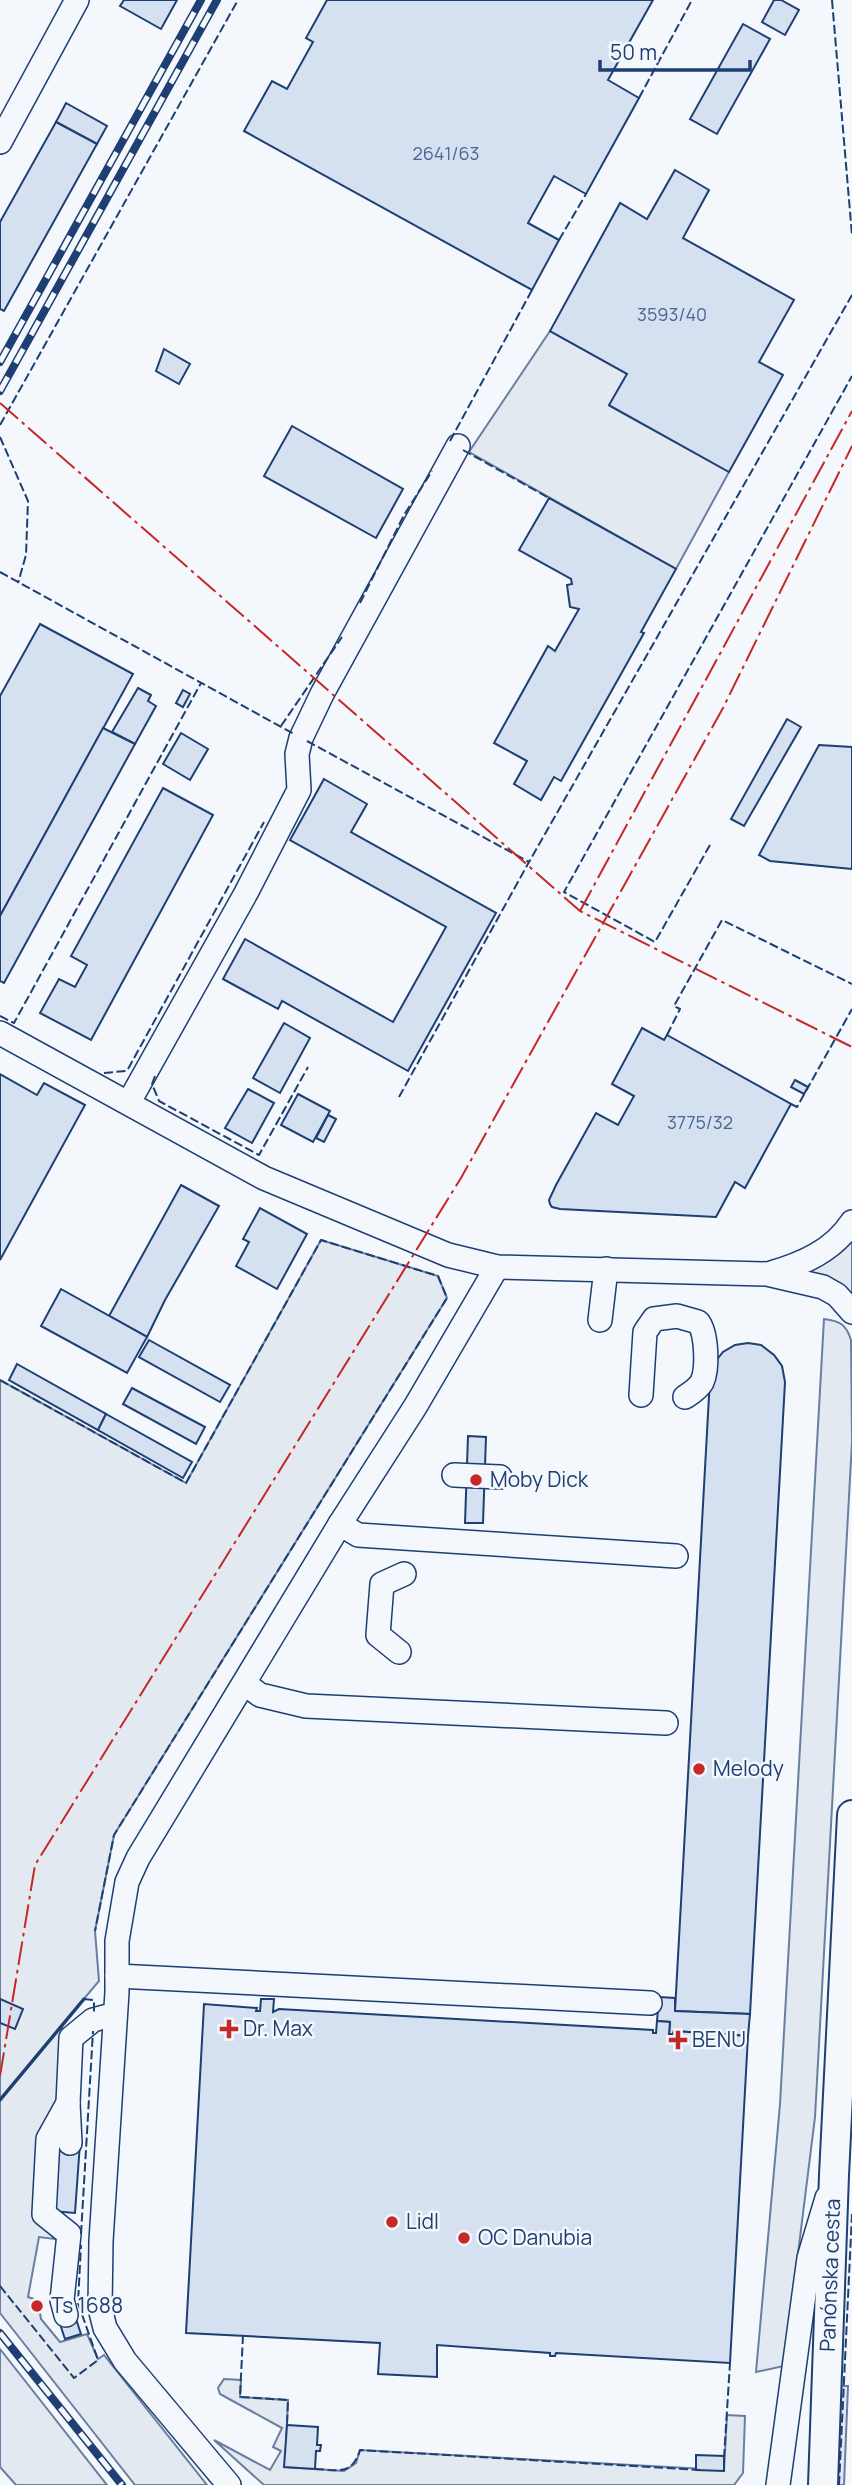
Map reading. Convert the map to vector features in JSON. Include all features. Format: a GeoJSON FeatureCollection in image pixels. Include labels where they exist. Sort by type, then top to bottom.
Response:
{"type":"FeatureCollection","features":[{"type":"Feature","properties":{"kind":"main road","name":"Panónska cesta"},"geometry":{"type":"LineString","coordinates":[[823,2485],[834,2175],[852,1815]]}},
{"type":"Feature","properties":{"kind":"street"},"geometry":{"type":"LineString","coordinates":[[0,142],[77,0]]}},
{"type":"Feature","properties":{"kind":"street"},"geometry":{"type":"LineString","coordinates":[[129,1102],[240,904],[299,790],[297,754],[301,738],[322,694],[457,446]]}},
{"type":"Feature","properties":{"kind":"street"},"geometry":{"type":"LineString","coordinates":[[0,1033],[264,1178],[448,1255],[497,1268],[767,1274],[823,1287],[837,1295],[852,1312]]}},
{"type":"Feature","properties":{"kind":"street"},"geometry":{"type":"LineString","coordinates":[[767,1274],[814,1257],[832,1245],[852,1222]]}},
{"type":"Feature","properties":{"kind":"street"},"geometry":{"type":"LineString","coordinates":[[229,2485],[114,2345],[105,2328],[100,2308],[101,2241],[117,1941],[127,1882],[138,1858],[340,1524],[415,1407],[497,1268]]}},
{"type":"Feature","properties":{"kind":"street"},"geometry":{"type":"LineString","coordinates":[[600,1320],[606,1269]]}},
{"type":"Feature","properties":{"kind":"street"},"geometry":{"type":"LineString","coordinates":[[641,1395],[646,1327],[654,1319],[677,1316],[698,1322],[705,1334],[703,1380],[685,1397]]}},
{"type":"Feature","properties":{"kind":"street"},"geometry":{"type":"LineString","coordinates":[[454,1475],[500,1477]]}},
{"type":"Feature","properties":{"kind":"street"},"geometry":{"type":"LineString","coordinates":[[340,1524],[358,1535],[676,1556]]}},
{"type":"Feature","properties":{"kind":"street"},"geometry":{"type":"LineString","coordinates":[[399,1652],[378,1635],[382,1584],[404,1574]]}},
{"type":"Feature","properties":{"kind":"street"},"geometry":{"type":"LineString","coordinates":[[245,1684],[260,1695],[306,1706],[666,1723]]}},
{"type":"Feature","properties":{"kind":"street"},"geometry":{"type":"LineString","coordinates":[[117,1976],[650,2004]]}},
{"type":"Feature","properties":{"kind":"street"},"geometry":{"type":"LineString","coordinates":[[71,2143],[68,2103],[71,2038],[93,2020],[115,2014]]}},
{"type":"Feature","properties":{"kind":"street"},"geometry":{"type":"LineString","coordinates":[[68,2103],[48,2139],[44,2214],[67,2223],[81,2240],[101,2241]]}},
{"type":"Feature","properties":{"kind":"street"},"geometry":{"type":"LineString","coordinates":[[778,2485],[809,2258],[834,2175]]}},
{"type":"Feature","properties":{"kind":"street"},"geometry":{"type":"LineString","coordinates":[[66,2315],[62,2300],[67,2223]]}},
{"type":"Feature","properties":{"kind":"shaded area"},"geometry":{"type":"Polygon","coordinates":[[[550,331],[627,374],[610,406],[729,472],[676,569],[469,452],[550,331]]]}},
{"type":"Feature","properties":{"kind":"shaded area"},"geometry":{"type":"Polygon","coordinates":[[[852,1238],[852,1300],[804,1274],[852,1238]]]}},
{"type":"Feature","properties":{"kind":"shaded area"},"geometry":{"type":"Polygon","coordinates":[[[321,1240],[438,1276],[447,1298],[114,1835],[95,1931],[99,1981],[62,2025],[57,2107],[36,2218],[55,2239],[39,2237],[28,2297],[34,2299],[33,2311],[40,2313],[41,2319],[60,2342],[87,2334],[98,2359],[104,2355],[207,2485],[135,2485],[0,2313],[0,1380],[186,1483],[321,1240]]]}},
{"type":"Feature","properties":{"kind":"shaded area"},"geometry":{"type":"Polygon","coordinates":[[[824,1319],[842,1324],[851,1340],[852,1442],[815,2117],[784,2366],[756,2372],[780,2104],[824,1319]]]}},
{"type":"Feature","properties":{"kind":"shaded area"},"geometry":{"type":"Polygon","coordinates":[[[0,2349],[107,2485],[16,2485],[0,2467],[0,2349]]]}},
{"type":"Feature","properties":{"kind":"shaded area"},"geometry":{"type":"Polygon","coordinates":[[[224,2379],[241,2380],[240,2397],[288,2400],[285,2467],[344,2471],[356,2463],[360,2450],[724,2470],[727,2415],[745,2416],[743,2473],[734,2485],[264,2485],[214,2440],[270,2470],[281,2451],[273,2447],[282,2428],[220,2394],[218,2388],[224,2379]]]}},
{"type":"Feature","properties":{"kind":"shaded area"},"geometry":{"type":"Polygon","coordinates":[[[840,2386],[848,2386],[844,2485],[837,2485],[840,2386]]]}},
{"type":"Feature","properties":{"kind":"building"},"geometry":{"type":"Polygon","coordinates":[[[124,0],[177,0],[161,29],[120,6],[124,0]]]}},
{"type":"Feature","properties":{"kind":"building"},"geometry":{"type":"Polygon","coordinates":[[[327,0],[653,0],[608,80],[639,98],[586,194],[554,176],[528,223],[559,240],[532,290],[244,131],[272,81],[287,89],[313,42],[306,38],[327,0]]]}},
{"type":"Feature","properties":{"kind":"building"},"geometry":{"type":"Polygon","coordinates":[[[774,0],[781,0],[799,10],[785,35],[762,22],[774,0]]]}},
{"type":"Feature","properties":{"kind":"building"},"geometry":{"type":"Polygon","coordinates":[[[743,24],[770,39],[717,134],[690,119],[743,24]]]}},
{"type":"Feature","properties":{"kind":"building"},"geometry":{"type":"Polygon","coordinates":[[[66,103],[107,126],[97,144],[56,122],[66,103]]]}},
{"type":"Feature","properties":{"kind":"building"},"geometry":{"type":"Polygon","coordinates":[[[56,122],[97,144],[4,311],[0,309],[0,222],[56,122]]]}},
{"type":"Feature","properties":{"kind":"building"},"geometry":{"type":"Polygon","coordinates":[[[675,170],[709,190],[683,238],[794,300],[759,362],[783,375],[729,472],[609,405],[627,374],[550,331],[620,203],[647,219],[675,170]]]}},
{"type":"Feature","properties":{"kind":"building"},"geometry":{"type":"Polygon","coordinates":[[[164,349],[190,364],[179,384],[156,371],[164,349]]]}},
{"type":"Feature","properties":{"kind":"building"},"geometry":{"type":"Polygon","coordinates":[[[292,426],[403,489],[376,538],[264,476],[292,426]]]}},
{"type":"Feature","properties":{"kind":"building"},"geometry":{"type":"Polygon","coordinates":[[[549,498],[676,569],[641,632],[644,633],[561,781],[554,777],[541,800],[514,784],[527,761],[494,743],[548,646],[555,651],[579,609],[570,607],[567,585],[572,584],[571,579],[519,550],[549,498]]]}},
{"type":"Feature","properties":{"kind":"building"},"geometry":{"type":"Polygon","coordinates":[[[40,624],[133,674],[0,916],[0,696],[40,624]]]}},
{"type":"Feature","properties":{"kind":"building"},"geometry":{"type":"Polygon","coordinates":[[[138,688],[151,695],[148,701],[156,706],[135,744],[112,732],[138,688]]]}},
{"type":"Feature","properties":{"kind":"building"},"geometry":{"type":"Polygon","coordinates":[[[183,690],[190,694],[183,707],[176,703],[183,690]]]}},
{"type":"Feature","properties":{"kind":"building"},"geometry":{"type":"Polygon","coordinates":[[[787,719],[801,727],[744,826],[731,819],[787,719]]]}},
{"type":"Feature","properties":{"kind":"building"},"geometry":{"type":"Polygon","coordinates":[[[103,728],[135,744],[4,983],[0,981],[0,916],[103,728]]]}},
{"type":"Feature","properties":{"kind":"building"},"geometry":{"type":"Polygon","coordinates":[[[181,733],[208,749],[190,780],[163,764],[181,733]]]}},
{"type":"Feature","properties":{"kind":"building"},"geometry":{"type":"Polygon","coordinates":[[[819,745],[852,747],[852,869],[770,861],[759,855],[819,745]]]}},
{"type":"Feature","properties":{"kind":"building"},"geometry":{"type":"Polygon","coordinates":[[[324,779],[367,804],[351,832],[496,913],[408,1071],[282,1001],[278,1009],[223,979],[245,939],[393,1022],[446,927],[290,840],[324,779]]]}},
{"type":"Feature","properties":{"kind":"building"},"geometry":{"type":"Polygon","coordinates":[[[163,788],[213,815],[91,1040],[40,1013],[59,979],[75,987],[87,965],[71,956],[163,788]]]}},
{"type":"Feature","properties":{"kind":"building"},"geometry":{"type":"Polygon","coordinates":[[[284,1023],[310,1038],[280,1093],[253,1078],[284,1023]]]}},
{"type":"Feature","properties":{"kind":"building"},"geometry":{"type":"Polygon","coordinates":[[[642,1028],[664,1040],[667,1035],[791,1104],[745,1188],[735,1182],[716,1217],[560,1209],[550,1204],[549,1200],[556,1185],[596,1113],[618,1125],[634,1096],[612,1084],[642,1028]]]}},
{"type":"Feature","properties":{"kind":"building"},"geometry":{"type":"Polygon","coordinates":[[[0,1074],[37,1095],[44,1083],[85,1105],[0,1260],[0,1074]]]}},
{"type":"Feature","properties":{"kind":"building"},"geometry":{"type":"Polygon","coordinates":[[[795,1080],[808,1087],[804,1094],[791,1087],[795,1080]]]}},
{"type":"Feature","properties":{"kind":"building"},"geometry":{"type":"Polygon","coordinates":[[[248,1089],[274,1103],[252,1143],[225,1128],[248,1089]]]}},
{"type":"Feature","properties":{"kind":"building"},"geometry":{"type":"Polygon","coordinates":[[[298,1094],[330,1111],[313,1142],[281,1125],[298,1094]]]}},
{"type":"Feature","properties":{"kind":"building"},"geometry":{"type":"Polygon","coordinates":[[[328,1115],[336,1119],[324,1142],[316,1138],[328,1115]]]}},
{"type":"Feature","properties":{"kind":"building"},"geometry":{"type":"Polygon","coordinates":[[[181,1185],[219,1206],[147,1337],[109,1316],[181,1185]]]}},
{"type":"Feature","properties":{"kind":"building"},"geometry":{"type":"Polygon","coordinates":[[[260,1208],[307,1234],[277,1289],[236,1266],[249,1242],[243,1239],[260,1208]]]}},
{"type":"Feature","properties":{"kind":"building"},"geometry":{"type":"Polygon","coordinates":[[[61,1289],[147,1337],[127,1373],[41,1326],[61,1289]]]}},
{"type":"Feature","properties":{"kind":"building"},"geometry":{"type":"Polygon","coordinates":[[[149,1340],[230,1385],[220,1402],[139,1357],[149,1340]]]}},
{"type":"Feature","properties":{"kind":"building"},"geometry":{"type":"Polygon","coordinates":[[[735,1345],[761,1345],[774,1355],[782,1366],[785,1382],[750,2014],[675,2011],[710,1378],[715,1362],[723,1352],[735,1345]]]}},
{"type":"Feature","properties":{"kind":"building"},"geometry":{"type":"Polygon","coordinates":[[[17,1364],[106,1414],[98,1430],[9,1380],[17,1364]]]}},
{"type":"Feature","properties":{"kind":"building"},"geometry":{"type":"Polygon","coordinates":[[[132,1388],[205,1427],[196,1444],[123,1404],[132,1388]]]}},
{"type":"Feature","properties":{"kind":"building"},"geometry":{"type":"Polygon","coordinates":[[[106,1414],[192,1462],[183,1478],[98,1430],[106,1414]]]}},
{"type":"Feature","properties":{"kind":"building","name":"Moby Dick"},"geometry":{"type":"Polygon","coordinates":[[[468,1436],[486,1437],[483,1523],[465,1523],[468,1436]]]}},
{"type":"Feature","properties":{"kind":"building"},"geometry":{"type":"Polygon","coordinates":[[[659,1997],[675,1998],[675,2011],[750,2014],[748,2036],[674,2031],[669,2034],[670,2022],[657,2021],[659,1997]]]}},
{"type":"Feature","properties":{"kind":"building"},"geometry":{"type":"Polygon","coordinates":[[[0,1999],[23,2009],[15,2029],[0,2023],[0,1999]]]}},
{"type":"Feature","properties":{"kind":"building"},"geometry":{"type":"Polygon","coordinates":[[[261,1999],[274,1999],[273,2012],[279,2009],[653,2030],[653,2033],[656,2033],[657,2021],[670,2022],[669,2034],[674,2031],[748,2036],[730,2363],[556,2353],[555,2356],[550,2356],[550,2353],[437,2345],[437,2377],[378,2374],[380,2343],[186,2333],[204,2004],[257,2008],[256,2011],[260,2011],[261,1999]]]}},
{"type":"Feature","properties":{"kind":"building"},"geometry":{"type":"Polygon","coordinates":[[[56,2142],[80,2143],[75,2213],[51,2211],[56,2142]]]}},
{"type":"Feature","properties":{"kind":"building"},"geometry":{"type":"Polygon","coordinates":[[[74,2313],[81,2334],[65,2339],[58,2318],[74,2313]]]}},
{"type":"Feature","properties":{"kind":"building"},"geometry":{"type":"Polygon","coordinates":[[[287,2425],[318,2427],[317,2445],[321,2445],[320,2451],[316,2451],[315,2469],[284,2467],[287,2425]]]}},
{"type":"Feature","properties":{"kind":"building"},"geometry":{"type":"Polygon","coordinates":[[[696,2455],[724,2456],[724,2471],[696,2470],[696,2455]]]}},
{"type":"Feature","properties":{"kind":"railway"},"geometry":{"type":"LineString","coordinates":[[0,362],[201,0]]}},
{"type":"Feature","properties":{"kind":"railway"},"geometry":{"type":"LineString","coordinates":[[0,391],[217,0]]}},
{"type":"Feature","properties":{"kind":"railway"},"geometry":{"type":"LineString","coordinates":[[0,2333],[122,2485]]}},
{"type":"Feature","properties":{"kind":"fence"},"geometry":{"type":"LineString","coordinates":[[0,425],[238,0]]}},
{"type":"Feature","properties":{"kind":"fence"},"geometry":{"type":"LineString","coordinates":[[639,98],[692,0]]}},
{"type":"Feature","properties":{"kind":"fence"},"geometry":{"type":"LineString","coordinates":[[832,0],[852,235]]}},
{"type":"Feature","properties":{"kind":"fence"},"geometry":{"type":"LineString","coordinates":[[559,240],[586,194]]}},
{"type":"Feature","properties":{"kind":"fence"},"geometry":{"type":"LineString","coordinates":[[450,441],[532,290]]}},
{"type":"Feature","properties":{"kind":"fence"},"geometry":{"type":"LineString","coordinates":[[399,1097],[529,862],[852,295]]}},
{"type":"Feature","properties":{"kind":"fence"},"geometry":{"type":"LineString","coordinates":[[710,845],[655,942],[564,892],[852,376]]}},
{"type":"Feature","properties":{"kind":"fence"},"geometry":{"type":"LineString","coordinates":[[0,437],[28,501],[26,555],[18,583]]}},
{"type":"Feature","properties":{"kind":"fence"},"geometry":{"type":"LineString","coordinates":[[463,450],[549,498]]}},
{"type":"Feature","properties":{"kind":"fence"},"geometry":{"type":"LineString","coordinates":[[360,603],[404,515],[432,471]]}},
{"type":"Feature","properties":{"kind":"fence"},"geometry":{"type":"LineString","coordinates":[[0,572],[294,734]]}},
{"type":"Feature","properties":{"kind":"fence"},"geometry":{"type":"LineString","coordinates":[[281,726],[342,637]]}},
{"type":"Feature","properties":{"kind":"fence"},"geometry":{"type":"LineString","coordinates":[[0,1016],[14,1023],[201,683]]}},
{"type":"Feature","properties":{"kind":"fence"},"geometry":{"type":"LineString","coordinates":[[307,741],[529,862]]}},
{"type":"Feature","properties":{"kind":"fence"},"geometry":{"type":"LineString","coordinates":[[104,1073],[128,1069],[264,822]]}},
{"type":"Feature","properties":{"kind":"fence"},"geometry":{"type":"LineString","coordinates":[[667,1035],[680,1009],[674,1006],[722,920],[852,984]]}},
{"type":"Feature","properties":{"kind":"fence"},"geometry":{"type":"LineString","coordinates":[[791,1104],[797,1107],[852,1009]]}},
{"type":"Feature","properties":{"kind":"fence"},"geometry":{"type":"LineString","coordinates":[[155,1076],[152,1084],[159,1101],[259,1155],[308,1067]]}},
{"type":"Feature","properties":{"kind":"fence"},"geometry":{"type":"LineString","coordinates":[[0,1380],[186,1483],[321,1240],[438,1276],[447,1298],[114,1835],[95,1931]]}},
{"type":"Feature","properties":{"kind":"fence"},"geometry":{"type":"LineString","coordinates":[[84,1999],[94,2000],[94,2014]]}},
{"type":"Feature","properties":{"kind":"fence"},"geometry":{"type":"LineString","coordinates":[[81,2234],[93,2031]]}},
{"type":"Feature","properties":{"kind":"fence"},"geometry":{"type":"LineString","coordinates":[[839,2485],[852,2214]]}},
{"type":"Feature","properties":{"kind":"fence"},"geometry":{"type":"LineString","coordinates":[[0,2286],[74,2378],[98,2360],[78,2303],[81,2245]]}},
{"type":"Feature","properties":{"kind":"fence"},"geometry":{"type":"LineString","coordinates":[[243,2335],[240,2397],[288,2400],[287,2425]]}},
{"type":"Feature","properties":{"kind":"fence"},"geometry":{"type":"LineString","coordinates":[[724,2458],[730,2363]]}},
{"type":"Feature","properties":{"kind":"fence"},"geometry":{"type":"LineString","coordinates":[[315,2469],[348,2468],[360,2450],[701,2470]]}},
{"type":"Feature","properties":{"kind":"wall"},"geometry":{"type":"LineString","coordinates":[[0,2100],[84,1999]]}},
{"type":"Feature","properties":{"kind":"power"},"geometry":{"type":"LineString","coordinates":[[0,403],[580,911],[852,1047]]}},
{"type":"Feature","properties":{"kind":"power"},"geometry":{"type":"LineString","coordinates":[[580,911],[852,411]]}},
{"type":"Feature","properties":{"kind":"power"},"geometry":{"type":"LineString","coordinates":[[0,2076],[35,1865],[461,1178],[723,708],[852,446]]}},
{"type":"Feature","properties":{"kind":"place","name":"Moby Dick"},"geometry":{"type":"Point","coordinates":[476,1480]}},
{"type":"Feature","properties":{"kind":"place","name":"Melody"},"geometry":{"type":"Point","coordinates":[699,1769]}},
{"type":"Feature","properties":{"kind":"place","name":"Dr. Max"},"geometry":{"type":"Point","coordinates":[229,2029]}},
{"type":"Feature","properties":{"kind":"place","name":"BENU"},"geometry":{"type":"Point","coordinates":[678,2040]}},
{"type":"Feature","properties":{"kind":"place","name":"Lidl"},"geometry":{"type":"Point","coordinates":[392,2222]}},
{"type":"Feature","properties":{"kind":"place","name":"OC Danubia"},"geometry":{"type":"Point","coordinates":[464,2238]}},
{"type":"Feature","properties":{"kind":"place","name":"Ts 1688"},"geometry":{"type":"Point","coordinates":[37,2306]}}]}
